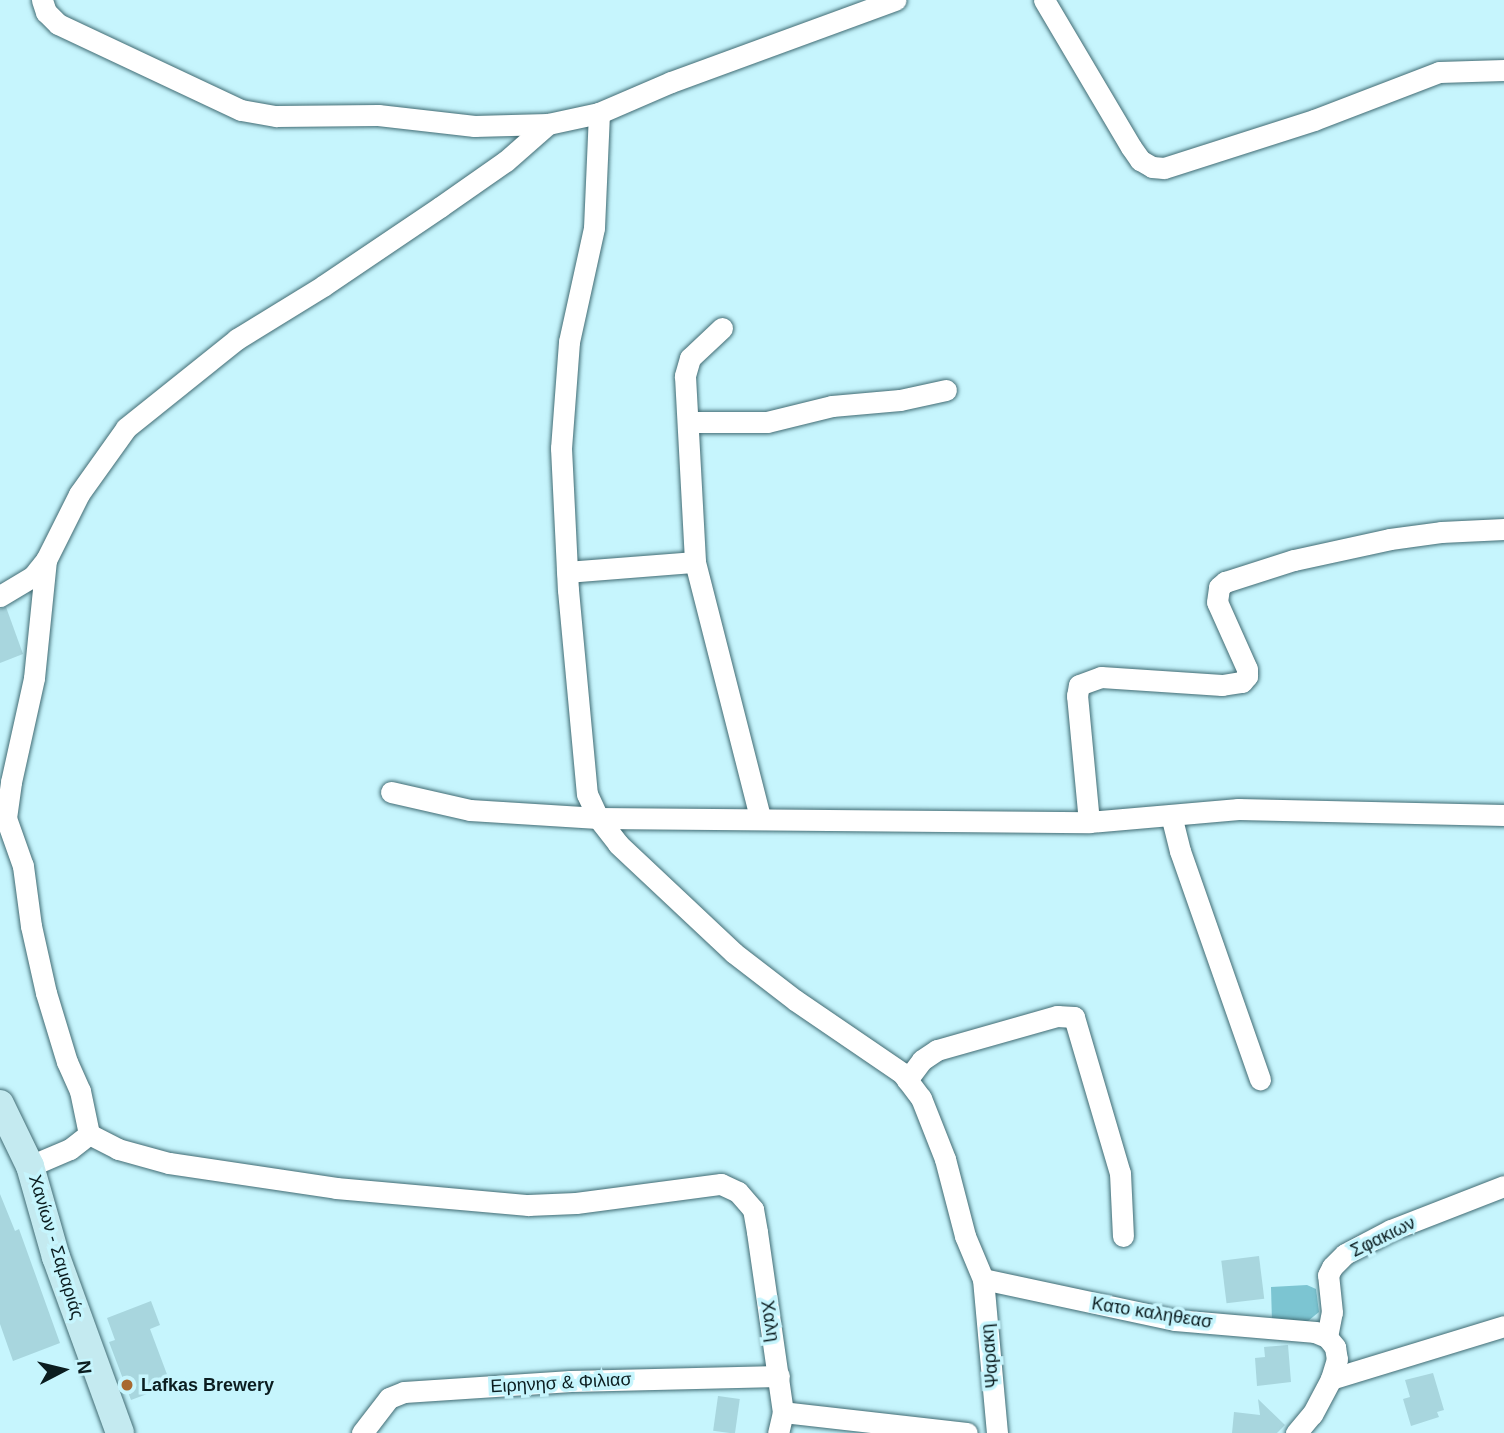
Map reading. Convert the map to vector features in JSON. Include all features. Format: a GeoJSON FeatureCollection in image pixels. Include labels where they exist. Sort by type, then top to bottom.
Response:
{"type":"FeatureCollection","features":[{"type":"Feature","properties":{"kind":"main road","name":"Χανίων - Σαμαριάς"},"geometry":{"type":"LineString","coordinates":[[0,1104],[30,1166],[56,1257],[120,1433]]}},
{"type":"Feature","properties":{"kind":"street"},"geometry":{"type":"LineString","coordinates":[[42,0],[46,12],[58,24],[240,110],[276,116],[378,115],[446,125],[548,124],[599,113],[671,82],[895,0]]}},
{"type":"Feature","properties":{"kind":"street"},"geometry":{"type":"LineString","coordinates":[[1044,0],[1131,147],[1140,160],[1152,167],[1164,168],[1314,120],[1439,72],[1504,70]]}},
{"type":"Feature","properties":{"kind":"street","name":"Ψαρακη"},"geometry":{"type":"LineString","coordinates":[[599,113],[594,228],[569,342],[562,434],[567,572],[587,793],[598,818],[618,844],[734,953],[794,1000],[875,1053],[907,1080],[921,1098],[945,1159],[965,1236],[983,1279],[997,1433]]}},
{"type":"Feature","properties":{"kind":"street"},"geometry":{"type":"LineString","coordinates":[[0,596],[33,576],[46,560],[79,494],[127,428],[237,339],[323,286],[451,200],[506,161],[548,124]]}},
{"type":"Feature","properties":{"kind":"street"},"geometry":{"type":"LineString","coordinates":[[722,328],[690,358],[685,376],[695,562],[760,817]]}},
{"type":"Feature","properties":{"kind":"street"},"geometry":{"type":"LineString","coordinates":[[688,422],[766,422],[832,406],[901,400],[946,390]]}},
{"type":"Feature","properties":{"kind":"street"},"geometry":{"type":"LineString","coordinates":[[1089,822],[1077,696],[1079,685],[1101,677],[1222,685],[1242,682],[1247,676],[1247,669],[1217,602],[1219,587],[1225,582],[1294,560],[1390,539],[1441,532],[1504,529]]}},
{"type":"Feature","properties":{"kind":"street"},"geometry":{"type":"LineString","coordinates":[[30,1166],[71,1149],[89,1134],[80,1091],[67,1062],[46,993],[31,926],[23,866],[6,818],[11,782],[34,678],[46,560]]}},
{"type":"Feature","properties":{"kind":"street"},"geometry":{"type":"LineString","coordinates":[[567,572],[695,562]]}},
{"type":"Feature","properties":{"kind":"street"},"geometry":{"type":"LineString","coordinates":[[391,792],[470,810],[598,818],[760,817],[1089,822],[1238,810],[1504,815]]}},
{"type":"Feature","properties":{"kind":"street"},"geometry":{"type":"LineString","coordinates":[[1171,815],[1180,851],[1260,1079]]}},
{"type":"Feature","properties":{"kind":"street"},"geometry":{"type":"LineString","coordinates":[[907,1080],[922,1060],[937,1050],[1057,1016],[1074,1017],[1120,1173],[1123,1236]]}},
{"type":"Feature","properties":{"kind":"street","name":"Χαλη"},"geometry":{"type":"LineString","coordinates":[[89,1134],[117,1149],[169,1163],[336,1188],[528,1205],[576,1203],[721,1184],[738,1192],[753,1209],[779,1376],[780,1423]]}},
{"type":"Feature","properties":{"kind":"street","name":"Σφακιων"},"geometry":{"type":"LineString","coordinates":[[1331,1379],[1337,1359],[1335,1347],[1325,1336],[1332,1312],[1328,1275],[1332,1267],[1345,1254],[1391,1230],[1504,1186]]}},
{"type":"Feature","properties":{"kind":"street","name":"Κατο καληθεασ"},"geometry":{"type":"LineString","coordinates":[[983,1279],[1175,1320],[1325,1336]]}},
{"type":"Feature","properties":{"kind":"street"},"geometry":{"type":"LineString","coordinates":[[1296,1433],[1312,1414],[1331,1379],[1504,1326]]}},
{"type":"Feature","properties":{"kind":"street","name":"Ειρηνησ & Φιλιασ"},"geometry":{"type":"LineString","coordinates":[[362,1433],[389,1398],[404,1392],[571,1381],[779,1376]]}},
{"type":"Feature","properties":{"kind":"street"},"geometry":{"type":"LineString","coordinates":[[780,1423],[967,1433]]}},
{"type":"Feature","properties":{"kind":"shaded area"},"geometry":{"type":"Polygon","coordinates":[[[1307,1285],[1316,1289],[1319,1312],[1308,1321],[1272,1322],[1271,1287],[1307,1285]]]}},
{"type":"Feature","properties":{"kind":"building"},"geometry":{"type":"Polygon","coordinates":[[[6,607],[23,654],[0,663],[0,609],[6,607]]]}},
{"type":"Feature","properties":{"kind":"building"},"geometry":{"type":"Polygon","coordinates":[[[0,1194],[15,1231],[19,1229],[60,1343],[13,1361],[0,1324],[0,1194]]]}},
{"type":"Feature","properties":{"kind":"building"},"geometry":{"type":"Polygon","coordinates":[[[1259,1256],[1264,1299],[1227,1303],[1221,1261],[1259,1256]]]}},
{"type":"Feature","properties":{"kind":"building"},"geometry":{"type":"Polygon","coordinates":[[[151,1301],[160,1325],[150,1329],[171,1385],[131,1400],[109,1342],[115,1340],[107,1318],[151,1301]]]}},
{"type":"Feature","properties":{"kind":"building"},"geometry":{"type":"Polygon","coordinates":[[[1288,1345],[1291,1382],[1257,1386],[1255,1358],[1265,1357],[1264,1347],[1288,1345]]]}},
{"type":"Feature","properties":{"kind":"building"},"geometry":{"type":"Polygon","coordinates":[[[1433,1373],[1444,1410],[1437,1412],[1439,1417],[1411,1426],[1403,1399],[1410,1397],[1405,1380],[1433,1373]]]}},
{"type":"Feature","properties":{"kind":"building"},"geometry":{"type":"Polygon","coordinates":[[[718,1396],[740,1399],[735,1433],[713,1431],[718,1396]]]}},
{"type":"Feature","properties":{"kind":"building"},"geometry":{"type":"Polygon","coordinates":[[[1258,1399],[1285,1425],[1277,1433],[1232,1433],[1234,1412],[1260,1415],[1258,1399]]]}},
{"type":"Feature","properties":{"kind":"place","name":"Lafkas Brewery"},"geometry":{"type":"Point","coordinates":[127,1385]}}]}
